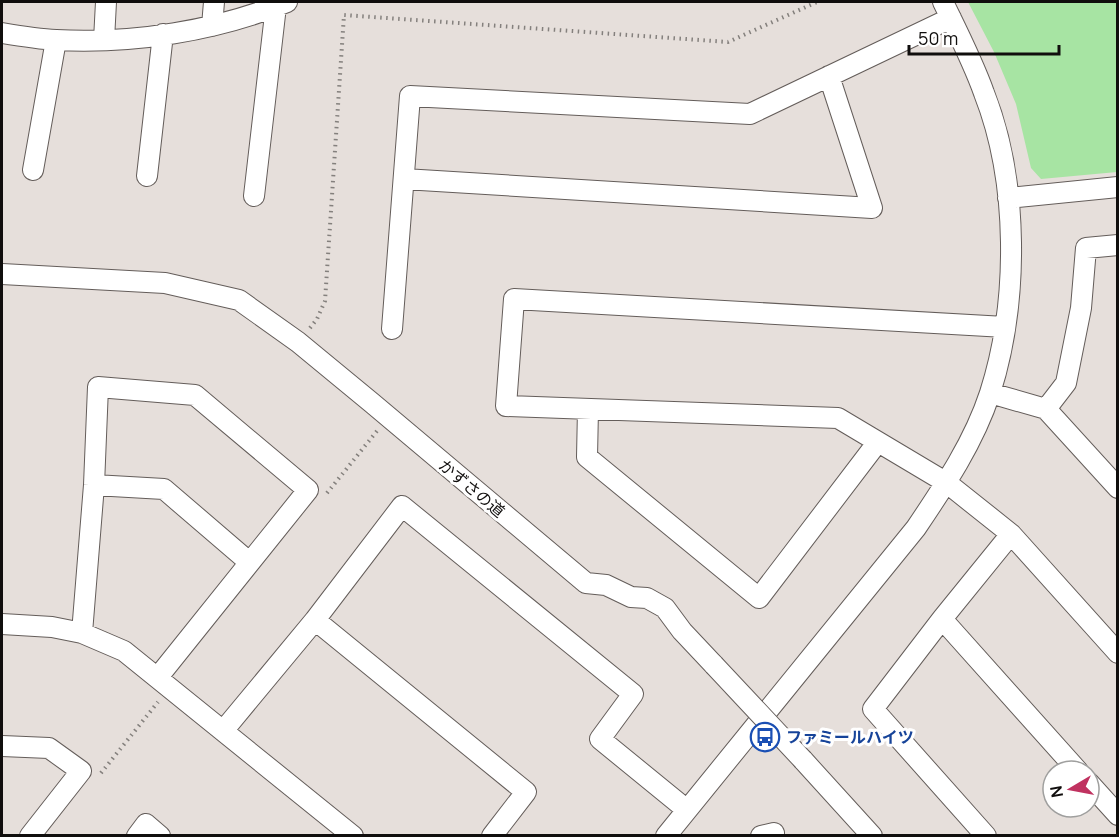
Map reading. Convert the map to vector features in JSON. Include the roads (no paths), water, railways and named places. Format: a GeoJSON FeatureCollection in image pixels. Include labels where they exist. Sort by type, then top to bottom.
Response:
{"type":"FeatureCollection","features":[{"type":"Feature","properties":{"kind":"street"},"geometry":{"type":"LineString","coordinates":[[104,40],[106,2]]}},
{"type":"Feature","properties":{"kind":"street"},"geometry":{"type":"LineString","coordinates":[[212,26],[214,2]]}},
{"type":"Feature","properties":{"kind":"street"},"geometry":{"type":"LineString","coordinates":[[2,33],[56,40],[104,40],[164,34],[212,26],[281,4],[254,196]]}},
{"type":"Feature","properties":{"kind":"street"},"geometry":{"type":"LineString","coordinates":[[392,329],[411,96],[750,114],[829,76],[947,10],[985,94],[1001,151],[1008,198],[1012,234],[1005,327],[990,393],[970,440],[947,483],[916,528],[666,836]]}},
{"type":"Feature","properties":{"kind":"street"},"geometry":{"type":"LineString","coordinates":[[147,176],[164,34]]}},
{"type":"Feature","properties":{"kind":"street"},"geometry":{"type":"LineString","coordinates":[[33,170],[56,40]]}},
{"type":"Feature","properties":{"kind":"street"},"geometry":{"type":"LineString","coordinates":[[404,180],[872,208],[829,76]]}},
{"type":"Feature","properties":{"kind":"street"},"geometry":{"type":"LineString","coordinates":[[1008,198],[1118,187]]}},
{"type":"Feature","properties":{"kind":"street"},"geometry":{"type":"LineString","coordinates":[[1046,409],[1066,383],[1081,308],[1086,248],[1118,245]]}},
{"type":"Feature","properties":{"kind":"street","name":"かずさの道"},"geometry":{"type":"LineString","coordinates":[[2,274],[165,283],[239,300],[298,342],[586,583],[606,585],[631,597],[647,598],[665,608],[682,631],[872,836]]}},
{"type":"Feature","properties":{"kind":"street"},"geometry":{"type":"LineString","coordinates":[[1005,327],[514,299],[506,406],[838,418],[947,483],[1011,534],[1118,653]]}},
{"type":"Feature","properties":{"kind":"street"},"geometry":{"type":"LineString","coordinates":[[82,633],[94,485],[98,387],[195,395],[308,490],[158,677]]}},
{"type":"Feature","properties":{"kind":"street"},"geometry":{"type":"LineString","coordinates":[[990,393],[1046,409],[1118,488]]}},
{"type":"Feature","properties":{"kind":"street"},"geometry":{"type":"LineString","coordinates":[[588,409],[587,457],[759,598],[877,443]]}},
{"type":"Feature","properties":{"kind":"street"},"geometry":{"type":"LineString","coordinates":[[94,485],[164,489],[249,562]]}},
{"type":"Feature","properties":{"kind":"street"},"geometry":{"type":"LineString","coordinates":[[223,731],[315,620],[402,506],[633,694],[600,739],[687,810]]}},
{"type":"Feature","properties":{"kind":"street"},"geometry":{"type":"LineString","coordinates":[[986,836],[873,710],[942,619],[1011,534]]}},
{"type":"Feature","properties":{"kind":"street"},"geometry":{"type":"LineString","coordinates":[[942,619],[1067,759]]}},
{"type":"Feature","properties":{"kind":"street"},"geometry":{"type":"LineString","coordinates":[[315,620],[526,792],[492,836]]}},
{"type":"Feature","properties":{"kind":"street"},"geometry":{"type":"LineString","coordinates":[[2,624],[52,627],[82,633],[124,651],[353,836]]}},
{"type":"Feature","properties":{"kind":"street"},"geometry":{"type":"LineString","coordinates":[[2,746],[50,748],[81,771],[30,836]]}},
{"type":"Feature","properties":{"kind":"street"},"geometry":{"type":"LineString","coordinates":[[1101,796],[1118,815]]}},
{"type":"Feature","properties":{"kind":"street"},"geometry":{"type":"LineString","coordinates":[[137,836],[146,824],[160,836]]}},
{"type":"Feature","properties":{"kind":"place","name":"ファミールハイツ"},"geometry":{"type":"Point","coordinates":[765,737]}}]}
